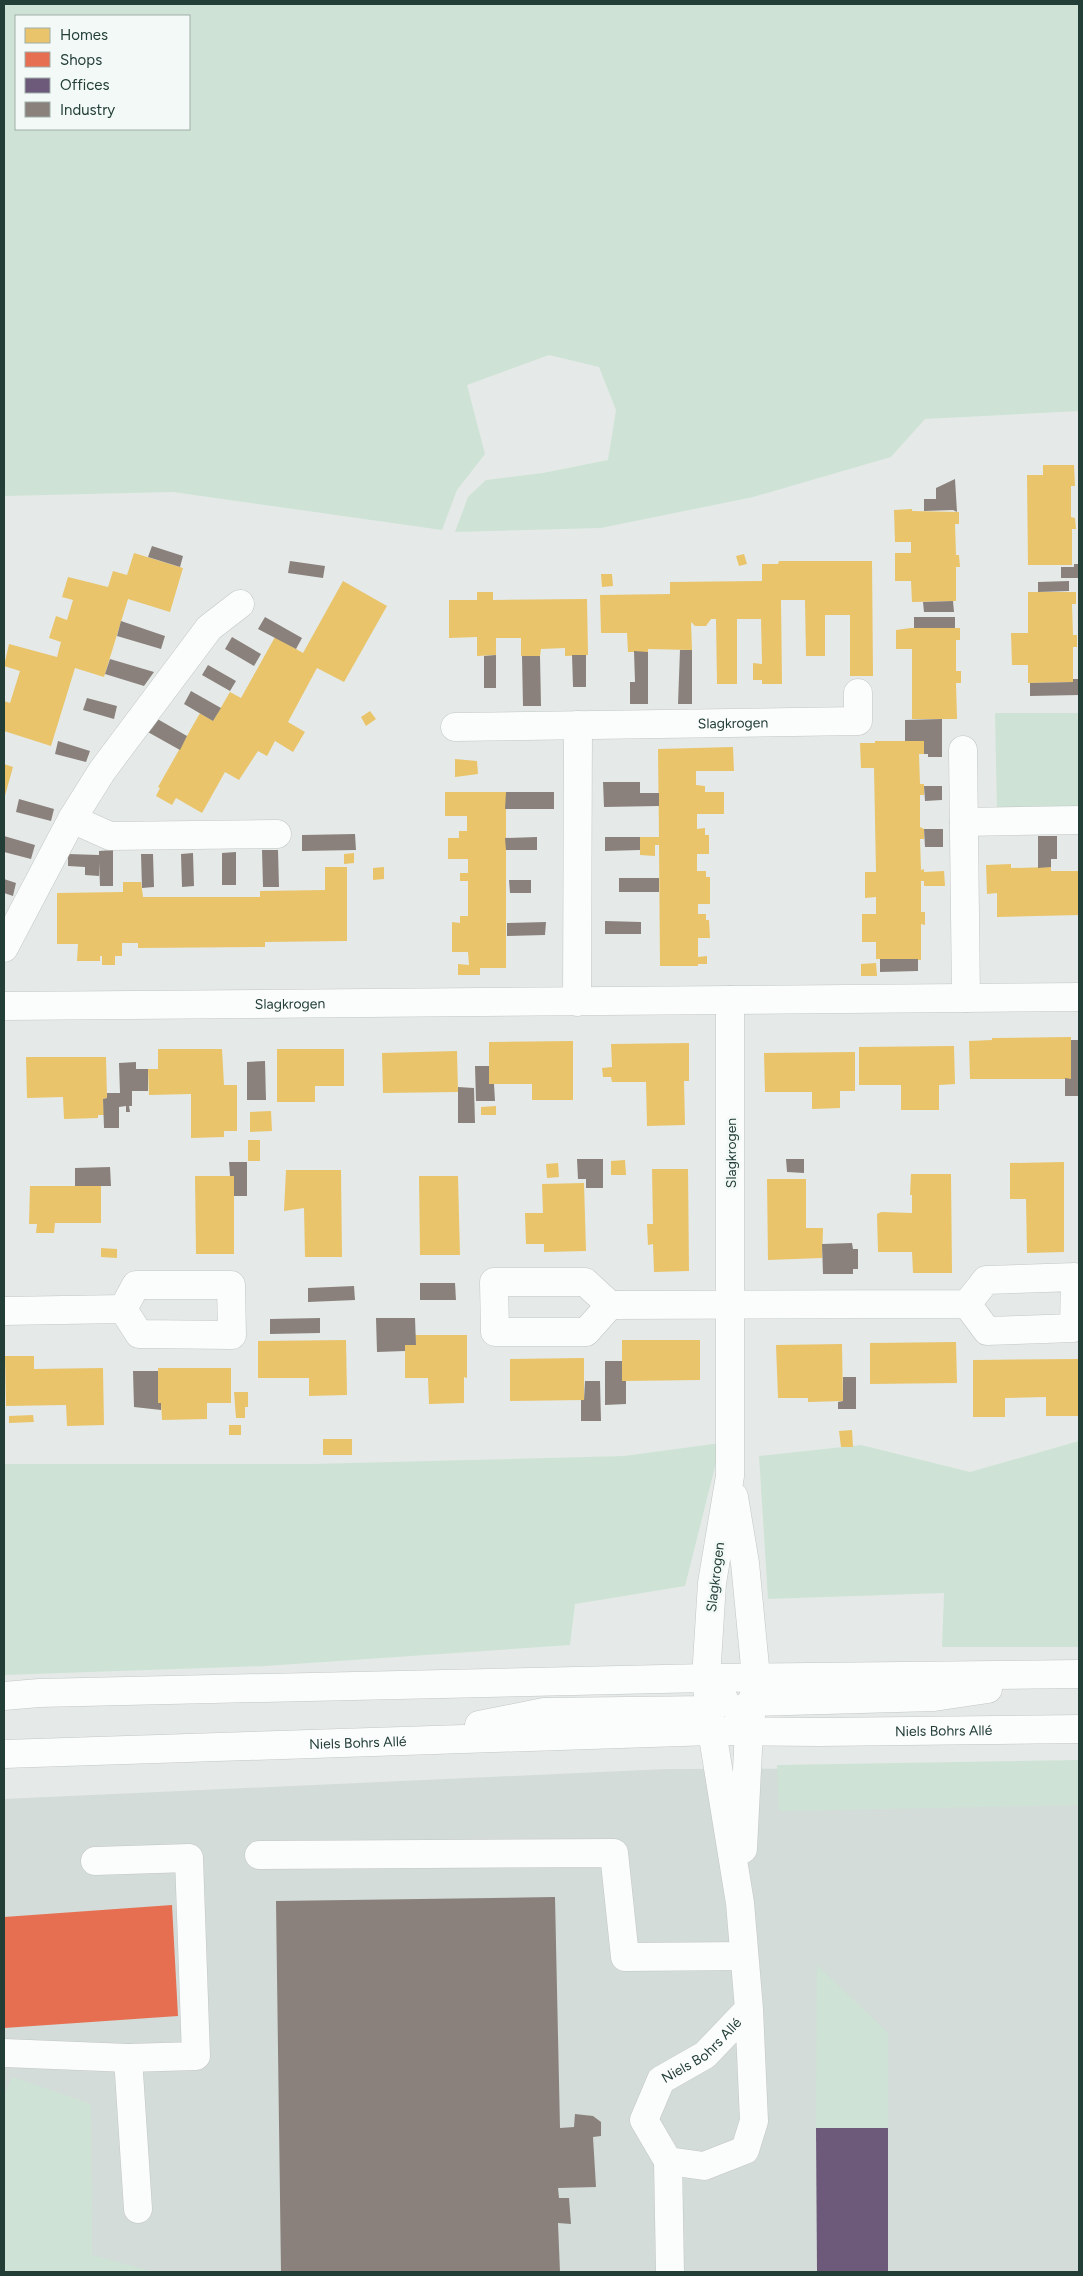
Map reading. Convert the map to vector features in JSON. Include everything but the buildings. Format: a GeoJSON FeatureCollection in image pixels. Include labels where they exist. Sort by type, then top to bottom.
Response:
{"type":"FeatureCollection","features":[{"type":"Feature","properties":{"kind":"street"},"geometry":{"type":"LineString","coordinates":[[4,948],[72,819],[102,771],[209,628],[240,604]]}},
{"type":"Feature","properties":{"kind":"street","name":"Slagkrogen"},"geometry":{"type":"LineString","coordinates":[[455,727],[858,721],[858,693]]}},
{"type":"Feature","properties":{"kind":"street"},"geometry":{"type":"LineString","coordinates":[[577,1002],[578,725]]}},
{"type":"Feature","properties":{"kind":"street"},"geometry":{"type":"LineString","coordinates":[[963,750],[966,998]]}},
{"type":"Feature","properties":{"kind":"street"},"geometry":{"type":"LineString","coordinates":[[72,819],[110,836],[277,834]]}},
{"type":"Feature","properties":{"kind":"street"},"geometry":{"type":"LineString","coordinates":[[964,822],[1079,820]]}},
{"type":"Feature","properties":{"kind":"street","name":"Slagkrogen"},"geometry":{"type":"LineString","coordinates":[[4,1006],[1079,998]]}},
{"type":"Feature","properties":{"kind":"street","name":"Slagkrogen"},"geometry":{"type":"LineString","coordinates":[[706,1678],[712,1583],[730,1476],[730,1000]]}},
{"type":"Feature","properties":{"kind":"street"},"geometry":{"type":"LineString","coordinates":[[610,1305],[967,1304]]}},
{"type":"Feature","properties":{"kind":"street"},"geometry":{"type":"LineString","coordinates":[[4,1311],[123,1309]]}},
{"type":"Feature","properties":{"kind":"street","name":"Slagkrogen"},"geometry":{"type":"LineString","coordinates":[[730,1476],[745,1563],[754,1690]]}},
{"type":"Feature","properties":{"kind":"street"},"geometry":{"type":"LineString","coordinates":[[4,1696],[49,1693],[706,1678],[754,1690],[1079,1674]]}},
{"type":"Feature","properties":{"kind":"street","name":"Niels Bohrs Allé"},"geometry":{"type":"LineString","coordinates":[[706,1678],[740,1903],[749,2009],[754,2121],[745,2150],[704,2166],[668,2161],[644,2120],[661,2080],[705,2055],[749,2009]]}},
{"type":"Feature","properties":{"kind":"street"},"geometry":{"type":"LineString","coordinates":[[711,1720],[754,1690]]}},
{"type":"Feature","properties":{"kind":"street","name":"Niels Bohrs Allé"},"geometry":{"type":"LineString","coordinates":[[740,1903],[749,1730],[754,1690]]}},
{"type":"Feature","properties":{"kind":"street","name":"Niels Bohrs Allé"},"geometry":{"type":"LineString","coordinates":[[4,1754],[396,1741],[711,1720],[749,1730],[820,1732],[1079,1729]]}},
{"type":"Feature","properties":{"kind":"street"},"geometry":{"type":"LineString","coordinates":[[259,1855],[614,1854],[625,1957],[744,1956]]}},
{"type":"Feature","properties":{"kind":"street"},"geometry":{"type":"LineString","coordinates":[[4,2053],[128,2058],[196,2056],[189,1858],[96,1861]]}},
{"type":"Feature","properties":{"kind":"street"},"geometry":{"type":"LineString","coordinates":[[128,2058],[138,2209]]}},
{"type":"Feature","properties":{"kind":"street"},"geometry":{"type":"LineString","coordinates":[[668,2161],[670,2272]]}},
{"type":"Feature","properties":{"kind":"shaded area"},"geometry":{"type":"Polygon","coordinates":[[[1079,1768],[1079,2272],[4,2272],[4,1799],[666,1769],[1079,1768]]]}},
{"type":"Feature","properties":{"kind":"green space"},"geometry":{"type":"Polygon","coordinates":[[[4,4],[1079,4],[1079,411],[925,419],[891,457],[753,497],[601,528],[455,532],[468,497],[486,480],[543,473],[608,460],[616,410],[599,367],[549,355],[467,385],[485,454],[457,490],[442,530],[173,492],[4,496],[4,4]]]}},
{"type":"Feature","properties":{"kind":"green space"},"geometry":{"type":"Polygon","coordinates":[[[995,713],[1079,713],[1079,810],[997,811],[995,713]]]}},
{"type":"Feature","properties":{"kind":"green space"},"geometry":{"type":"Polygon","coordinates":[[[1079,1441],[1079,1647],[942,1647],[944,1593],[768,1599],[759,1456],[861,1445],[970,1472],[1079,1441]]]}},
{"type":"Feature","properties":{"kind":"green space"},"geometry":{"type":"Polygon","coordinates":[[[721,1443],[685,1586],[575,1604],[570,1645],[265,1666],[4,1675],[4,1464],[311,1464],[624,1456],[721,1443]]]}},
{"type":"Feature","properties":{"kind":"green space"},"geometry":{"type":"Polygon","coordinates":[[[1079,1760],[1079,1805],[779,1811],[777,1765],[1079,1760]]]}},
{"type":"Feature","properties":{"kind":"green space"},"geometry":{"type":"Polygon","coordinates":[[[817,1965],[888,2033],[888,2128],[816,2128],[817,1965]]]}},
{"type":"Feature","properties":{"kind":"green space"},"geometry":{"type":"Polygon","coordinates":[[[12,2077],[91,2104],[92,2255],[154,2272],[4,2272],[4,2096],[12,2077]]]}}]}
